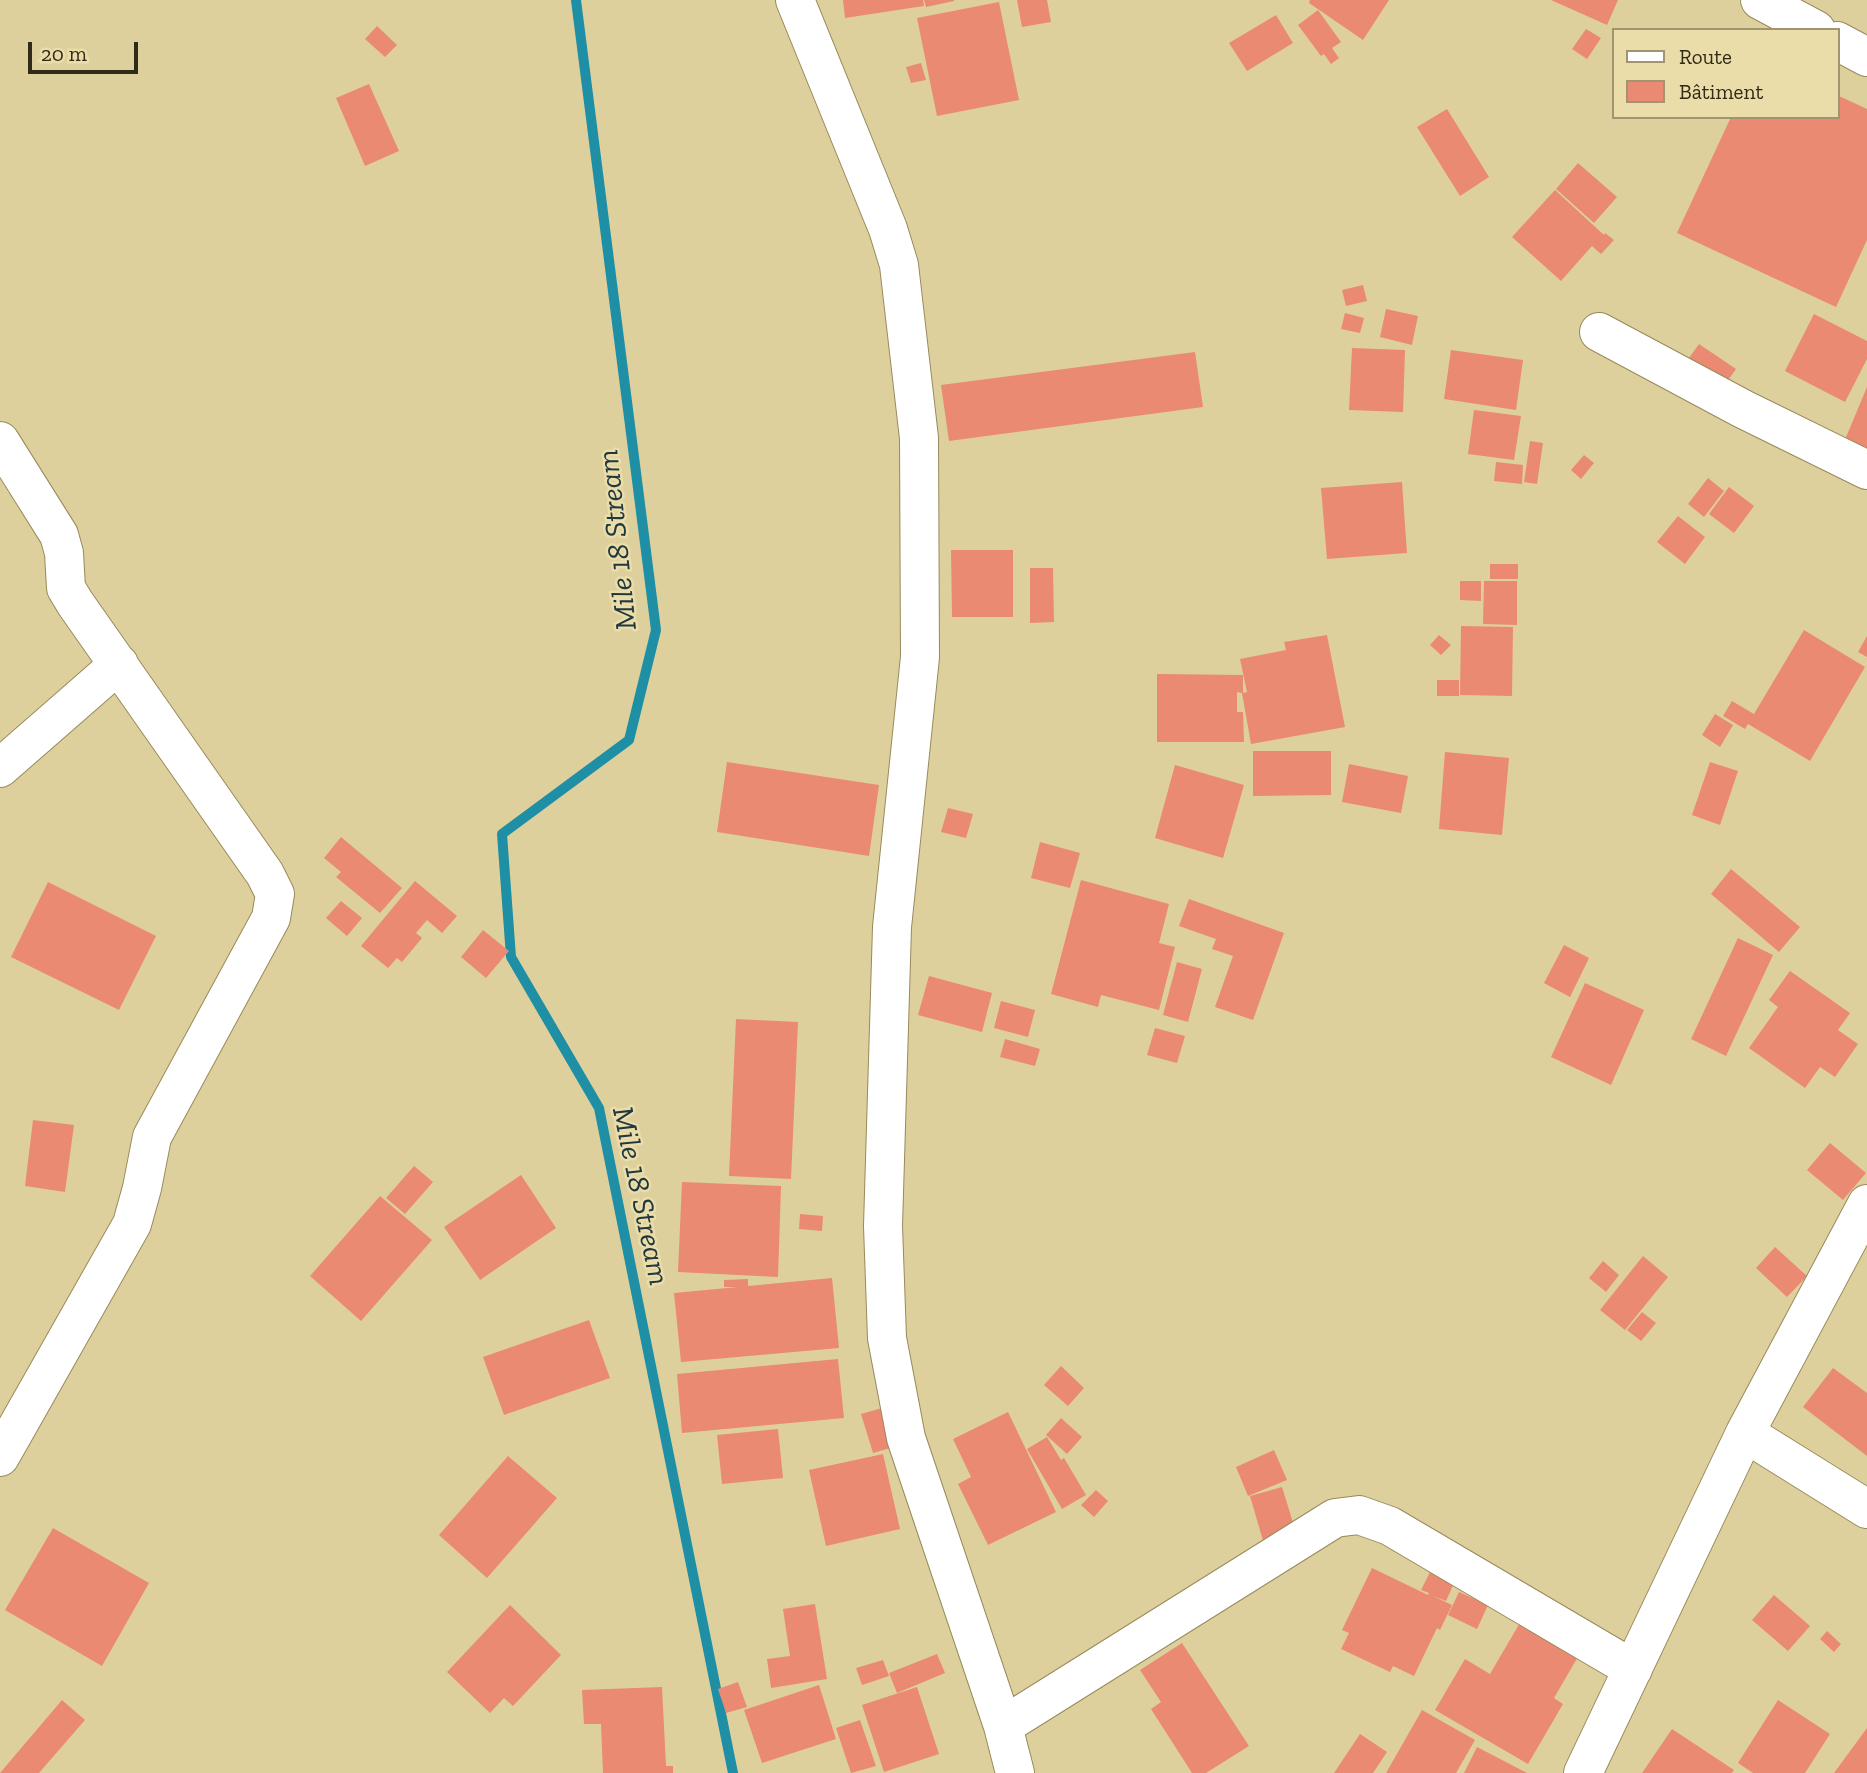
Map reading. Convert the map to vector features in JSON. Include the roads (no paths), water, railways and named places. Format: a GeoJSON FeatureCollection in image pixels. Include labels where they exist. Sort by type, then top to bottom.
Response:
{"type":"FeatureCollection","features":[{"type":"Feature","properties":{"kind":"street"},"geometry":{"type":"LineString","coordinates":[[795,0],[888,229],[899,265],[919,438],[920,657],[892,928],[883,1226],[887,1338],[906,1438],[1003,1726],[1015,1773]]}},
{"type":"Feature","properties":{"kind":"street"},"geometry":{"type":"LineString","coordinates":[[1760,0],[1811,28]]}},
{"type":"Feature","properties":{"kind":"street"},"geometry":{"type":"LineString","coordinates":[[1839,42],[1867,57]]}},
{"type":"Feature","properties":{"kind":"street"},"geometry":{"type":"LineString","coordinates":[[1599,332],[1743,409],[1867,470]]}},
{"type":"Feature","properties":{"kind":"street"},"geometry":{"type":"LineString","coordinates":[[0,441],[59,535],[64,553],[66,588],[265,874],[275,894],[271,918],[152,1137],[132,1224],[0,1457]]}},
{"type":"Feature","properties":{"kind":"street"},"geometry":{"type":"LineString","coordinates":[[0,768],[118,664]]}},
{"type":"Feature","properties":{"kind":"street"},"geometry":{"type":"LineString","coordinates":[[1583,1773],[1745,1433],[1867,1204]]}},
{"type":"Feature","properties":{"kind":"street"},"geometry":{"type":"LineString","coordinates":[[1745,1433],[1867,1509]]}},
{"type":"Feature","properties":{"kind":"street"},"geometry":{"type":"LineString","coordinates":[[1003,1726],[1335,1518],[1359,1515],[1390,1526],[1633,1669]]}},
{"type":"Feature","properties":{"kind":"waterway","name":"Mile 18 Stream"},"geometry":{"type":"LineString","coordinates":[[576,0],[656,630],[629,740],[502,834],[511,957],[599,1108],[733,1773]]}}]}
